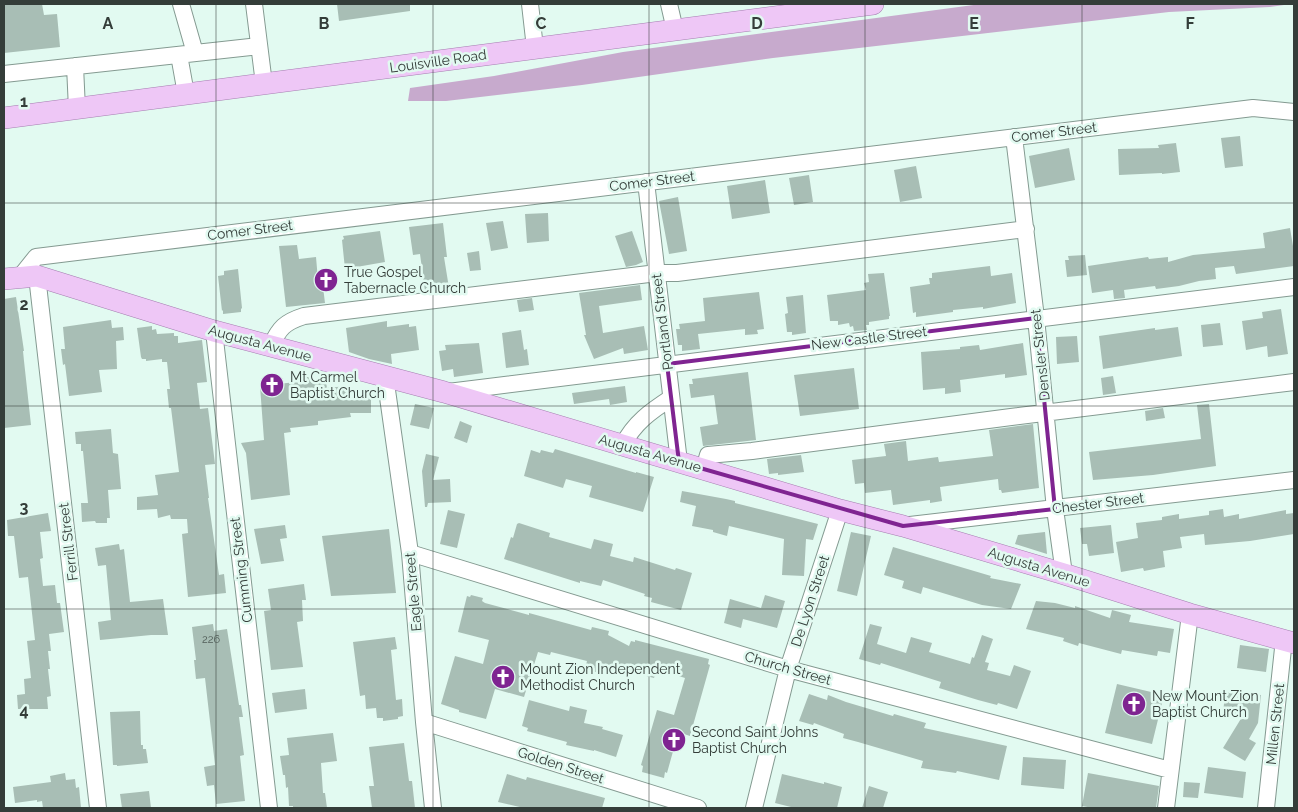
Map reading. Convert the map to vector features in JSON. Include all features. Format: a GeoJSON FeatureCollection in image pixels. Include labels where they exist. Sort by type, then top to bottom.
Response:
{"type":"FeatureCollection","features":[{"type":"Feature","properties":{"kind":"main road","name":"Louisville Road"},"geometry":{"type":"LineString","coordinates":[[4,118],[873,4]]}},
{"type":"Feature","properties":{"kind":"main road","name":"Augusta Avenue"},"geometry":{"type":"LineString","coordinates":[[20,277],[444,392],[840,510],[902,526],[1064,574],[1190,614],[1289,641]]}},
{"type":"Feature","properties":{"kind":"street"},"geometry":{"type":"LineString","coordinates":[[180,4],[187,54],[186,94]]}},
{"type":"Feature","properties":{"kind":"street"},"geometry":{"type":"LineString","coordinates":[[254,4],[264,84]]}},
{"type":"Feature","properties":{"kind":"street"},"geometry":{"type":"LineString","coordinates":[[530,4],[535,48]]}},
{"type":"Feature","properties":{"kind":"street"},"geometry":{"type":"LineString","coordinates":[[669,4],[675,30]]}},
{"type":"Feature","properties":{"kind":"street"},"geometry":{"type":"LineString","coordinates":[[4,74],[259,46]]}},
{"type":"Feature","properties":{"kind":"street"},"geometry":{"type":"LineString","coordinates":[[75,66],[77,109]]}},
{"type":"Feature","properties":{"kind":"street","name":"Comer Street"},"geometry":{"type":"LineString","coordinates":[[20,277],[36,257],[1253,108],[1294,112]]}},
{"type":"Feature","properties":{"kind":"street","name":"Densler Street"},"geometry":{"type":"LineString","coordinates":[[1014,137],[1064,574]]}},
{"type":"Feature","properties":{"kind":"street","name":"Portland Street"},"geometry":{"type":"LineString","coordinates":[[646,182],[679,462]]}},
{"type":"Feature","properties":{"kind":"street"},"geometry":{"type":"LineString","coordinates":[[271,346],[277,334],[289,321],[304,316],[657,273],[677,273],[1026,229]]}},
{"type":"Feature","properties":{"kind":"street","name":"Ferrill Street"},"geometry":{"type":"LineString","coordinates":[[20,277],[98,808]]}},
{"type":"Feature","properties":{"kind":"street","name":"New Castle Street"},"geometry":{"type":"LineString","coordinates":[[444,392],[1294,287]]}},
{"type":"Feature","properties":{"kind":"street","name":"Cumming Street"},"geometry":{"type":"LineString","coordinates":[[214,331],[269,808]]}},
{"type":"Feature","properties":{"kind":"street","name":"Eagle Street"},"geometry":{"type":"LineString","coordinates":[[385,376],[410,553],[433,808]]}},
{"type":"Feature","properties":{"kind":"street"},"geometry":{"type":"LineString","coordinates":[[704,469],[708,454],[752,451],[1045,412],[1294,382]]}},
{"type":"Feature","properties":{"kind":"street"},"geometry":{"type":"LineString","coordinates":[[623,445],[627,436],[646,414],[671,398]]}},
{"type":"Feature","properties":{"kind":"street","name":"Chester Street"},"geometry":{"type":"LineString","coordinates":[[902,526],[1294,480]]}},
{"type":"Feature","properties":{"kind":"street","name":"De Lyon Street"},"geometry":{"type":"LineString","coordinates":[[754,808],[788,669],[840,510]]}},
{"type":"Feature","properties":{"kind":"street","name":"Church Street"},"geometry":{"type":"LineString","coordinates":[[410,553],[788,669],[1170,770]]}},
{"type":"Feature","properties":{"kind":"street"},"geometry":{"type":"LineString","coordinates":[[1166,808],[1190,614]]}},
{"type":"Feature","properties":{"kind":"street","name":"Millen Street"},"geometry":{"type":"LineString","coordinates":[[1266,808],[1289,641]]}},
{"type":"Feature","properties":{"kind":"street","name":"Golden Street"},"geometry":{"type":"LineString","coordinates":[[424,722],[698,808]]}},
{"type":"Feature","properties":{"kind":"highlighted area"},"geometry":{"type":"Polygon","coordinates":[[[1036,318],[1055,509],[903,526],[679,462],[667,364],[1036,318]]]}},
{"type":"Feature","properties":{"kind":"shaded area"},"geometry":{"type":"Polygon","coordinates":[[[981,4],[1291,4],[1270,7],[1169,12],[773,58],[582,85],[446,101],[408,101],[410,88],[494,76],[623,52],[981,4]]]}},
{"type":"Feature","properties":{"kind":"building"},"geometry":{"type":"Polygon","coordinates":[[[4,4],[42,4],[44,15],[57,14],[60,47],[4,53],[4,4]]]}},
{"type":"Feature","properties":{"kind":"building"},"geometry":{"type":"Polygon","coordinates":[[[337,4],[410,4],[410,11],[339,21],[337,4]]]}},
{"type":"Feature","properties":{"kind":"building"},"geometry":{"type":"Polygon","coordinates":[[[1240,136],[1243,166],[1225,168],[1221,138],[1240,136]]]}},
{"type":"Feature","properties":{"kind":"building"},"geometry":{"type":"Polygon","coordinates":[[[1176,143],[1180,172],[1119,175],[1118,149],[1159,148],[1158,145],[1176,143]]]}},
{"type":"Feature","properties":{"kind":"building"},"geometry":{"type":"Polygon","coordinates":[[[1069,148],[1075,180],[1035,188],[1029,156],[1069,148]]]}},
{"type":"Feature","properties":{"kind":"building"},"geometry":{"type":"Polygon","coordinates":[[[916,166],[922,198],[900,202],[894,170],[916,166]]]}},
{"type":"Feature","properties":{"kind":"building"},"geometry":{"type":"Polygon","coordinates":[[[809,175],[813,202],[794,205],[789,178],[809,175]]]}},
{"type":"Feature","properties":{"kind":"building"},"geometry":{"type":"Polygon","coordinates":[[[765,180],[770,213],[732,219],[727,186],[765,180]]]}},
{"type":"Feature","properties":{"kind":"building"},"geometry":{"type":"Polygon","coordinates":[[[678,197],[687,251],[669,254],[659,201],[678,197]]]}},
{"type":"Feature","properties":{"kind":"building"},"geometry":{"type":"Polygon","coordinates":[[[548,213],[549,241],[527,243],[525,214],[548,213]]]}},
{"type":"Feature","properties":{"kind":"building"},"geometry":{"type":"Polygon","coordinates":[[[503,221],[508,248],[491,251],[486,223],[503,221]]]}},
{"type":"Feature","properties":{"kind":"building"},"geometry":{"type":"Polygon","coordinates":[[[443,223],[447,257],[444,257],[449,288],[425,291],[420,254],[413,255],[409,227],[443,223]]]}},
{"type":"Feature","properties":{"kind":"building"},"geometry":{"type":"Polygon","coordinates":[[[1290,228],[1294,266],[1236,274],[1234,266],[1215,268],[1216,279],[1156,289],[1155,286],[1124,290],[1125,298],[1114,299],[1113,290],[1092,293],[1088,266],[1148,257],[1149,259],[1168,257],[1168,262],[1193,255],[1265,248],[1263,233],[1290,228]]]}},
{"type":"Feature","properties":{"kind":"building"},"geometry":{"type":"Polygon","coordinates":[[[380,231],[385,262],[345,269],[343,236],[380,231]]]}},
{"type":"Feature","properties":{"kind":"building"},"geometry":{"type":"Polygon","coordinates":[[[632,231],[643,262],[626,267],[615,236],[632,231]]]}},
{"type":"Feature","properties":{"kind":"building"},"geometry":{"type":"Polygon","coordinates":[[[297,245],[299,259],[316,257],[318,280],[322,279],[325,303],[286,307],[279,246],[297,245]]]}},
{"type":"Feature","properties":{"kind":"building"},"geometry":{"type":"Polygon","coordinates":[[[479,251],[481,270],[470,271],[467,253],[479,251]]]}},
{"type":"Feature","properties":{"kind":"building"},"geometry":{"type":"Polygon","coordinates":[[[1085,255],[1087,275],[1067,277],[1065,260],[1069,260],[1068,256],[1085,255]]]}},
{"type":"Feature","properties":{"kind":"building"},"geometry":{"type":"Polygon","coordinates":[[[990,266],[991,276],[1012,273],[1016,303],[983,309],[983,307],[953,310],[953,312],[916,317],[916,312],[913,313],[910,287],[930,284],[929,278],[932,278],[932,273],[990,266]]]}},
{"type":"Feature","properties":{"kind":"building"},"geometry":{"type":"Polygon","coordinates":[[[238,269],[241,312],[223,314],[218,276],[224,275],[224,271],[238,269]]]}},
{"type":"Feature","properties":{"kind":"building"},"geometry":{"type":"Polygon","coordinates":[[[884,273],[889,319],[869,322],[869,325],[866,325],[867,330],[854,331],[853,326],[850,327],[849,323],[838,325],[838,321],[830,321],[827,295],[866,290],[864,283],[869,282],[868,274],[884,273]]]}},
{"type":"Feature","properties":{"kind":"building"},"geometry":{"type":"Polygon","coordinates":[[[640,285],[642,300],[599,306],[603,333],[644,326],[648,350],[624,354],[623,348],[594,359],[584,335],[586,335],[579,293],[640,285]]]}},
{"type":"Feature","properties":{"kind":"building"},"geometry":{"type":"Polygon","coordinates":[[[759,292],[764,329],[757,330],[758,334],[745,335],[745,329],[698,334],[700,349],[682,351],[682,345],[678,345],[676,329],[680,329],[679,324],[705,321],[703,298],[759,292]]]}},
{"type":"Feature","properties":{"kind":"building"},"geometry":{"type":"Polygon","coordinates":[[[803,295],[806,333],[792,335],[792,332],[787,332],[785,314],[788,313],[786,297],[803,295]]]}},
{"type":"Feature","properties":{"kind":"building"},"geometry":{"type":"Polygon","coordinates":[[[16,297],[24,351],[31,425],[4,428],[4,299],[16,297]]]}},
{"type":"Feature","properties":{"kind":"building"},"geometry":{"type":"Polygon","coordinates":[[[532,298],[534,310],[519,312],[517,300],[532,298]]]}},
{"type":"Feature","properties":{"kind":"building"},"geometry":{"type":"Polygon","coordinates":[[[1281,309],[1288,354],[1268,357],[1267,346],[1246,350],[1242,321],[1263,318],[1262,312],[1281,309]]]}},
{"type":"Feature","properties":{"kind":"building"},"geometry":{"type":"Polygon","coordinates":[[[111,320],[112,328],[123,327],[124,340],[116,341],[117,369],[99,370],[102,392],[69,396],[61,349],[65,349],[63,327],[111,320]]]}},
{"type":"Feature","properties":{"kind":"building"},"geometry":{"type":"Polygon","coordinates":[[[387,321],[387,327],[409,324],[409,327],[416,326],[419,350],[391,354],[392,364],[349,352],[346,328],[387,321]]]}},
{"type":"Feature","properties":{"kind":"building"},"geometry":{"type":"Polygon","coordinates":[[[1220,323],[1223,345],[1203,347],[1201,325],[1220,323]]]}},
{"type":"Feature","properties":{"kind":"building"},"geometry":{"type":"Polygon","coordinates":[[[152,326],[152,330],[156,329],[157,334],[174,333],[174,336],[178,336],[178,343],[202,340],[207,382],[197,383],[200,409],[208,408],[215,464],[205,465],[208,498],[219,575],[224,574],[226,593],[188,597],[182,534],[188,533],[187,519],[171,519],[170,515],[158,518],[157,509],[137,510],[137,497],[158,495],[155,475],[179,472],[171,408],[169,408],[167,389],[170,389],[167,362],[162,362],[162,359],[146,361],[146,359],[141,357],[137,328],[152,326]]]}},
{"type":"Feature","properties":{"kind":"building"},"geometry":{"type":"Polygon","coordinates":[[[1178,327],[1182,356],[1103,369],[1099,336],[1155,328],[1155,330],[1178,327]]]}},
{"type":"Feature","properties":{"kind":"building"},"geometry":{"type":"Polygon","coordinates":[[[521,330],[524,350],[527,349],[529,365],[506,368],[502,333],[521,330]]]}},
{"type":"Feature","properties":{"kind":"building"},"geometry":{"type":"Polygon","coordinates":[[[1077,336],[1079,362],[1057,364],[1056,337],[1077,336]]]}},
{"type":"Feature","properties":{"kind":"building"},"geometry":{"type":"Polygon","coordinates":[[[479,343],[483,373],[454,377],[453,369],[442,371],[439,351],[446,350],[445,345],[479,343]]]}},
{"type":"Feature","properties":{"kind":"building"},"geometry":{"type":"Polygon","coordinates":[[[1023,343],[1027,375],[1005,378],[1005,374],[960,380],[961,392],[945,394],[945,388],[923,390],[921,352],[960,349],[960,347],[979,345],[980,350],[1023,343]]]}},
{"type":"Feature","properties":{"kind":"building"},"geometry":{"type":"Polygon","coordinates":[[[854,368],[859,409],[800,416],[794,375],[854,368]]]}},
{"type":"Feature","properties":{"kind":"building"},"geometry":{"type":"Polygon","coordinates":[[[748,372],[756,440],[703,446],[700,427],[718,424],[714,395],[691,398],[689,384],[693,384],[692,379],[748,372]]]}},
{"type":"Feature","properties":{"kind":"building"},"geometry":{"type":"Polygon","coordinates":[[[304,376],[326,382],[327,388],[347,386],[348,395],[371,395],[371,413],[350,413],[351,417],[318,421],[318,425],[290,428],[291,432],[284,433],[290,495],[251,500],[246,453],[241,443],[264,440],[260,386],[305,381],[304,376]]]}},
{"type":"Feature","properties":{"kind":"building"},"geometry":{"type":"Polygon","coordinates":[[[1113,376],[1116,393],[1103,395],[1101,378],[1113,376]]]}},
{"type":"Feature","properties":{"kind":"building"},"geometry":{"type":"Polygon","coordinates":[[[625,386],[627,402],[610,405],[609,399],[574,404],[572,393],[625,386]]]}},
{"type":"Feature","properties":{"kind":"building"},"geometry":{"type":"Polygon","coordinates":[[[415,404],[434,408],[429,429],[410,425],[415,404]]]}},
{"type":"Feature","properties":{"kind":"building"},"geometry":{"type":"Polygon","coordinates":[[[1209,404],[1216,466],[1153,475],[1093,480],[1089,452],[1201,439],[1197,405],[1209,404]]]}},
{"type":"Feature","properties":{"kind":"building"},"geometry":{"type":"Polygon","coordinates":[[[1163,408],[1165,418],[1146,421],[1145,411],[1163,408]]]}},
{"type":"Feature","properties":{"kind":"building"},"geometry":{"type":"Polygon","coordinates":[[[460,421],[472,426],[467,443],[454,438],[460,421]]]}},
{"type":"Feature","properties":{"kind":"building"},"geometry":{"type":"Polygon","coordinates":[[[1033,424],[1039,488],[1002,493],[999,490],[998,479],[940,487],[942,501],[930,503],[930,500],[893,505],[891,490],[865,493],[864,483],[855,484],[852,460],[886,456],[884,444],[906,441],[908,461],[938,457],[939,462],[993,456],[989,430],[1033,424]]]}},
{"type":"Feature","properties":{"kind":"building"},"geometry":{"type":"Polygon","coordinates":[[[111,429],[113,453],[118,454],[121,489],[108,490],[110,518],[107,518],[107,523],[96,523],[95,521],[82,522],[81,503],[88,503],[83,451],[81,451],[81,444],[76,444],[75,432],[111,429]]]}},
{"type":"Feature","properties":{"kind":"building"},"geometry":{"type":"Polygon","coordinates":[[[555,449],[654,477],[643,512],[589,497],[592,486],[566,479],[563,488],[524,476],[531,450],[540,453],[541,450],[553,453],[555,449]]]}},
{"type":"Feature","properties":{"kind":"building"},"geometry":{"type":"Polygon","coordinates":[[[426,454],[439,457],[433,480],[450,479],[451,502],[428,503],[427,507],[425,507],[422,471],[426,454]]]}},
{"type":"Feature","properties":{"kind":"building"},"geometry":{"type":"Polygon","coordinates":[[[801,455],[804,472],[778,475],[778,473],[769,474],[767,459],[801,455]]]}},
{"type":"Feature","properties":{"kind":"building"},"geometry":{"type":"Polygon","coordinates":[[[682,491],[735,501],[735,503],[818,524],[813,540],[806,539],[804,576],[782,575],[784,539],[729,526],[727,536],[713,532],[713,530],[692,526],[696,506],[680,502],[682,491]]]}},
{"type":"Feature","properties":{"kind":"building"},"geometry":{"type":"Polygon","coordinates":[[[1223,509],[1224,517],[1239,514],[1239,519],[1286,510],[1286,514],[1294,513],[1294,534],[1250,541],[1205,545],[1204,534],[1180,537],[1182,548],[1163,551],[1165,567],[1144,571],[1143,568],[1121,572],[1116,542],[1138,538],[1136,523],[1162,520],[1162,517],[1179,514],[1179,519],[1209,515],[1209,511],[1223,509]]]}},
{"type":"Feature","properties":{"kind":"building"},"geometry":{"type":"Polygon","coordinates":[[[448,510],[465,514],[457,548],[440,544],[448,510]]]}},
{"type":"Feature","properties":{"kind":"building"},"geometry":{"type":"Polygon","coordinates":[[[48,513],[51,531],[40,532],[43,558],[40,559],[43,586],[55,585],[57,603],[60,603],[64,632],[49,634],[51,651],[48,651],[50,669],[48,669],[51,696],[47,697],[48,709],[18,709],[17,695],[25,694],[24,679],[31,678],[27,641],[35,640],[28,577],[19,578],[14,536],[8,536],[7,520],[48,513]]]}},
{"type":"Feature","properties":{"kind":"building"},"geometry":{"type":"Polygon","coordinates":[[[519,523],[550,533],[549,537],[591,549],[594,539],[613,544],[610,556],[633,562],[634,557],[675,570],[676,568],[692,573],[681,610],[651,602],[652,598],[644,596],[645,594],[603,580],[601,586],[580,581],[580,583],[504,559],[511,537],[513,538],[519,523]]]}},
{"type":"Feature","properties":{"kind":"building"},"geometry":{"type":"Polygon","coordinates":[[[285,525],[287,538],[280,539],[284,561],[261,564],[254,529],[285,525]]]}},
{"type":"Feature","properties":{"kind":"building"},"geometry":{"type":"Polygon","coordinates":[[[1111,525],[1114,553],[1089,556],[1087,544],[1082,544],[1080,528],[1111,525]]]}},
{"type":"Feature","properties":{"kind":"building"},"geometry":{"type":"Polygon","coordinates":[[[389,529],[396,593],[331,596],[322,536],[389,529]]]}},
{"type":"Feature","properties":{"kind":"building"},"geometry":{"type":"Polygon","coordinates":[[[851,532],[871,536],[857,596],[837,591],[851,532]]]}},
{"type":"Feature","properties":{"kind":"building"},"geometry":{"type":"Polygon","coordinates":[[[1045,532],[1047,554],[1015,544],[1018,535],[1045,532]]]}},
{"type":"Feature","properties":{"kind":"building"},"geometry":{"type":"Polygon","coordinates":[[[119,544],[120,550],[124,549],[130,602],[163,599],[168,635],[100,640],[98,622],[111,620],[106,565],[98,566],[95,548],[119,544]]]}},
{"type":"Feature","properties":{"kind":"building"},"geometry":{"type":"Polygon","coordinates":[[[893,547],[991,576],[990,578],[1021,584],[1011,609],[982,605],[923,587],[921,594],[902,588],[904,581],[884,575],[893,547]]]}},
{"type":"Feature","properties":{"kind":"building"},"geometry":{"type":"Polygon","coordinates":[[[304,584],[306,600],[302,600],[303,621],[297,622],[303,667],[271,670],[264,611],[271,610],[268,589],[304,584]]]}},
{"type":"Feature","properties":{"kind":"building"},"geometry":{"type":"Polygon","coordinates":[[[471,595],[483,598],[482,601],[485,603],[529,615],[529,613],[591,630],[592,627],[609,631],[608,635],[629,646],[631,641],[635,642],[635,640],[709,659],[708,664],[710,665],[690,736],[684,734],[683,739],[677,737],[664,778],[642,772],[643,766],[641,765],[657,710],[674,715],[685,678],[657,669],[654,678],[601,664],[599,673],[585,669],[587,661],[551,652],[550,655],[538,652],[524,697],[495,689],[486,719],[459,712],[459,710],[441,704],[455,656],[483,664],[489,640],[458,632],[467,596],[470,597],[471,595]]]}},
{"type":"Feature","properties":{"kind":"building"},"geometry":{"type":"Polygon","coordinates":[[[765,595],[785,601],[777,628],[743,619],[741,628],[724,623],[730,599],[761,608],[765,595]]]}},
{"type":"Feature","properties":{"kind":"building"},"geometry":{"type":"Polygon","coordinates":[[[1036,601],[1075,608],[1075,606],[1110,618],[1112,610],[1131,615],[1129,622],[1174,629],[1170,653],[1158,651],[1157,656],[1122,650],[1121,654],[1079,643],[1078,646],[1063,641],[1064,638],[1026,629],[1036,601]]]}},
{"type":"Feature","properties":{"kind":"building"},"geometry":{"type":"Polygon","coordinates":[[[213,624],[214,631],[227,629],[239,705],[241,705],[243,717],[239,717],[244,755],[240,756],[245,801],[216,804],[214,785],[207,786],[204,767],[215,765],[205,678],[196,679],[192,627],[213,624]]]}},
{"type":"Feature","properties":{"kind":"building"},"geometry":{"type":"Polygon","coordinates":[[[870,624],[882,627],[877,644],[906,653],[911,637],[932,643],[929,652],[970,664],[982,635],[993,639],[985,662],[989,663],[987,670],[1010,676],[1014,665],[1031,671],[1017,709],[939,688],[941,682],[881,663],[880,665],[859,659],[870,624]]]}},
{"type":"Feature","properties":{"kind":"building"},"geometry":{"type":"Polygon","coordinates":[[[395,637],[397,649],[391,650],[396,700],[402,699],[403,716],[398,717],[398,719],[383,721],[383,718],[377,718],[376,708],[366,709],[365,695],[360,696],[353,642],[395,637]]]}},
{"type":"Feature","properties":{"kind":"building"},"geometry":{"type":"Polygon","coordinates":[[[1240,645],[1269,649],[1266,672],[1237,668],[1240,645]]]}},
{"type":"Feature","properties":{"kind":"building"},"geometry":{"type":"Polygon","coordinates":[[[1117,684],[1164,695],[1152,744],[1105,733],[1117,684]]]}},
{"type":"Feature","properties":{"kind":"building"},"geometry":{"type":"Polygon","coordinates":[[[305,689],[307,709],[275,713],[272,693],[305,689]]]}},
{"type":"Feature","properties":{"kind":"building"},"geometry":{"type":"Polygon","coordinates":[[[1225,692],[1261,695],[1258,723],[1249,739],[1256,743],[1245,761],[1223,748],[1242,717],[1223,715],[1225,692]]]}},
{"type":"Feature","properties":{"kind":"building"},"geometry":{"type":"Polygon","coordinates":[[[809,694],[827,700],[828,695],[893,716],[894,714],[926,723],[924,728],[1007,746],[999,780],[957,771],[956,773],[921,768],[923,761],[843,738],[844,734],[814,723],[813,725],[799,721],[809,694]]]}},
{"type":"Feature","properties":{"kind":"building"},"geometry":{"type":"Polygon","coordinates":[[[529,700],[569,711],[570,706],[587,710],[584,723],[603,727],[602,729],[623,735],[616,757],[594,750],[566,745],[567,742],[527,731],[528,728],[522,726],[529,700]]]}},
{"type":"Feature","properties":{"kind":"building"},"geometry":{"type":"Polygon","coordinates":[[[140,711],[141,745],[143,745],[143,749],[146,749],[148,763],[113,765],[110,712],[140,711]]]}},
{"type":"Feature","properties":{"kind":"building"},"geometry":{"type":"Polygon","coordinates":[[[333,733],[337,761],[321,763],[323,793],[325,793],[327,808],[293,808],[293,806],[289,806],[288,787],[286,788],[280,756],[289,755],[287,738],[333,733]]]}},
{"type":"Feature","properties":{"kind":"building"},"geometry":{"type":"Polygon","coordinates":[[[404,743],[409,781],[412,781],[415,808],[372,808],[369,786],[374,786],[369,747],[404,743]]]}},
{"type":"Feature","properties":{"kind":"building"},"geometry":{"type":"Polygon","coordinates":[[[1023,757],[1066,760],[1064,789],[1021,785],[1023,757]]]}},
{"type":"Feature","properties":{"kind":"building"},"geometry":{"type":"Polygon","coordinates":[[[1208,767],[1246,772],[1243,798],[1204,793],[1208,767]]]}},
{"type":"Feature","properties":{"kind":"building"},"geometry":{"type":"Polygon","coordinates":[[[65,773],[66,780],[75,779],[76,788],[79,787],[81,808],[43,808],[42,801],[37,802],[37,800],[15,803],[13,787],[51,782],[50,776],[65,773]]]}},
{"type":"Feature","properties":{"kind":"building"},"geometry":{"type":"Polygon","coordinates":[[[1088,773],[1159,786],[1156,808],[1093,808],[1082,806],[1088,773]]]}},
{"type":"Feature","properties":{"kind":"building"},"geometry":{"type":"Polygon","coordinates":[[[507,774],[526,780],[527,777],[605,798],[602,808],[524,808],[498,802],[507,774]]]}},
{"type":"Feature","properties":{"kind":"building"},"geometry":{"type":"Polygon","coordinates":[[[782,774],[842,787],[837,808],[795,808],[775,803],[782,774]]]}},
{"type":"Feature","properties":{"kind":"building"},"geometry":{"type":"Polygon","coordinates":[[[1184,782],[1200,783],[1198,798],[1183,797],[1184,782]]]}},
{"type":"Feature","properties":{"kind":"building"},"geometry":{"type":"Polygon","coordinates":[[[869,786],[888,792],[883,808],[862,808],[869,786]]]}},
{"type":"Feature","properties":{"kind":"building"},"geometry":{"type":"Polygon","coordinates":[[[149,791],[151,808],[122,808],[120,794],[149,791]]]}},
{"type":"Feature","properties":{"kind":"place","name":"True Gospel Tabernacle Church"},"geometry":{"type":"Point","coordinates":[326,280]}},
{"type":"Feature","properties":{"kind":"place","name":"Mt Carmel Baptist Church"},"geometry":{"type":"Point","coordinates":[272,385]}},
{"type":"Feature","properties":{"kind":"place","name":"Mount Zion Independent Methodist Church"},"geometry":{"type":"Point","coordinates":[503,677]}},
{"type":"Feature","properties":{"kind":"place","name":"New Mount Zion Baptist Church"},"geometry":{"type":"Point","coordinates":[1134,704]}},
{"type":"Feature","properties":{"kind":"place","name":"Second Saint Johns Baptist Church"},"geometry":{"type":"Point","coordinates":[674,740]}}]}
